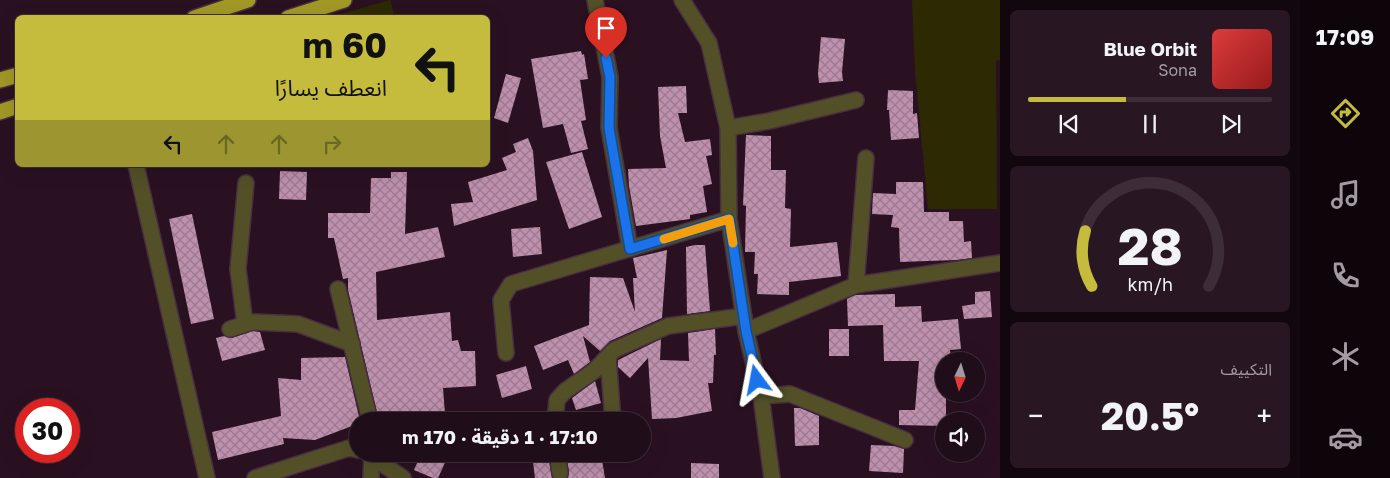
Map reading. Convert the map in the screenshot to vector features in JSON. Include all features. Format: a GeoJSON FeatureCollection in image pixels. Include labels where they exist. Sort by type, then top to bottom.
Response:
{"type":"FeatureCollection","features":[{"type":"Feature","properties":{"kind":"highway"},"geometry":{"type":"LineString","coordinates":[[203,15],[248,0]]}},
{"type":"Feature","properties":{"kind":"highway"},"geometry":{"type":"LineString","coordinates":[[297,15],[344,0]]}},
{"type":"Feature","properties":{"kind":"highway"},"geometry":{"type":"LineString","coordinates":[[0,80],[15,76]]}},
{"type":"Feature","properties":{"kind":"highway"},"geometry":{"type":"LineString","coordinates":[[0,112],[15,107]]}},
{"type":"Feature","properties":{"kind":"street"},"geometry":{"type":"LineString","coordinates":[[595,0],[610,77],[609,128],[630,249]]}},
{"type":"Feature","properties":{"kind":"street"},"geometry":{"type":"LineString","coordinates":[[682,0],[709,43],[728,128],[729,219],[745,324],[761,396],[772,478]]}},
{"type":"Feature","properties":{"kind":"street"},"geometry":{"type":"LineString","coordinates":[[728,128],[769,121],[856,100]]}},
{"type":"Feature","properties":{"kind":"street"},"geometry":{"type":"LineString","coordinates":[[856,285],[866,158]]}},
{"type":"Feature","properties":{"kind":"street"},"geometry":{"type":"LineString","coordinates":[[136,167],[207,478]]}},
{"type":"Feature","properties":{"kind":"street"},"geometry":{"type":"LineString","coordinates":[[245,324],[238,269],[246,183]]}},
{"type":"Feature","properties":{"kind":"street"},"geometry":{"type":"LineString","coordinates":[[506,353],[501,300],[511,284],[729,219]]}},
{"type":"Feature","properties":{"kind":"street"},"geometry":{"type":"LineString","coordinates":[[556,412],[557,400],[565,391],[594,371],[614,350],[668,326],[745,324],[856,285],[1000,263]]}},
{"type":"Feature","properties":{"kind":"street"},"geometry":{"type":"LineString","coordinates":[[338,289],[368,412]]}},
{"type":"Feature","properties":{"kind":"street"},"geometry":{"type":"LineString","coordinates":[[230,328],[252,322],[298,324],[352,344]]}},
{"type":"Feature","properties":{"kind":"street"},"geometry":{"type":"LineString","coordinates":[[608,356],[612,412]]}},
{"type":"Feature","properties":{"kind":"street"},"geometry":{"type":"LineString","coordinates":[[761,396],[790,394],[905,440]]}},
{"type":"Feature","properties":{"kind":"street"},"geometry":{"type":"LineString","coordinates":[[255,478],[349,448]]}},
{"type":"Feature","properties":{"kind":"street"},"geometry":{"type":"LineString","coordinates":[[368,462],[371,478]]}},
{"type":"Feature","properties":{"kind":"street"},"geometry":{"type":"LineString","coordinates":[[380,462],[403,478]]}},
{"type":"Feature","properties":{"kind":"street"},"geometry":{"type":"LineString","coordinates":[[558,462],[560,472]]}},
{"type":"Feature","properties":{"kind":"shaded area"},"geometry":{"type":"Polygon","coordinates":[[[390,0],[394,15],[337,15],[390,0]]]}},
{"type":"Feature","properties":{"kind":"shaded area"},"geometry":{"type":"Polygon","coordinates":[[[912,0],[1000,0],[1000,60],[996,61],[997,209],[928,209],[915,70],[912,0]]]}},
{"type":"Feature","properties":{"kind":"building"},"geometry":{"type":"Polygon","coordinates":[[[821,37],[845,39],[843,81],[819,83],[821,37]]]}},
{"type":"Feature","properties":{"kind":"building"},"geometry":{"type":"Polygon","coordinates":[[[581,51],[582,55],[584,54],[588,79],[580,80],[586,120],[581,121],[588,149],[571,153],[563,124],[543,128],[531,59],[581,51]]]}},
{"type":"Feature","properties":{"kind":"building"},"geometry":{"type":"Polygon","coordinates":[[[506,74],[521,78],[508,123],[494,118],[506,74]]]}},
{"type":"Feature","properties":{"kind":"building"},"geometry":{"type":"Polygon","coordinates":[[[686,86],[687,113],[678,113],[685,142],[710,139],[712,155],[706,156],[712,184],[703,186],[707,212],[690,215],[690,219],[636,226],[628,169],[666,168],[660,136],[658,87],[686,86]]]}},
{"type":"Feature","properties":{"kind":"building"},"geometry":{"type":"Polygon","coordinates":[[[888,90],[913,91],[913,114],[917,113],[919,138],[891,140],[889,110],[887,110],[888,90]]]}},
{"type":"Feature","properties":{"kind":"building"},"geometry":{"type":"Polygon","coordinates":[[[746,135],[771,136],[771,170],[786,170],[785,208],[791,209],[790,247],[837,242],[841,276],[789,282],[789,295],[757,294],[758,274],[754,274],[755,252],[745,252],[746,206],[743,205],[746,135]]]}},
{"type":"Feature","properties":{"kind":"building"},"geometry":{"type":"Polygon","coordinates":[[[528,138],[533,151],[537,200],[454,226],[451,204],[473,202],[468,182],[507,170],[502,158],[516,152],[513,144],[528,138]]]}},
{"type":"Feature","properties":{"kind":"building"},"geometry":{"type":"Polygon","coordinates":[[[582,152],[602,217],[569,229],[546,162],[582,152]]]}},
{"type":"Feature","properties":{"kind":"building"},"geometry":{"type":"Polygon","coordinates":[[[280,171],[307,172],[306,200],[279,199],[280,171]]]}},
{"type":"Feature","properties":{"kind":"building"},"geometry":{"type":"Polygon","coordinates":[[[391,172],[407,172],[405,234],[438,227],[445,257],[376,272],[377,320],[450,312],[452,341],[458,340],[461,351],[475,351],[476,386],[443,388],[445,412],[377,412],[348,290],[348,278],[343,279],[334,238],[328,238],[328,213],[370,213],[371,178],[391,178],[391,172]]]}},
{"type":"Feature","properties":{"kind":"building"},"geometry":{"type":"Polygon","coordinates":[[[896,182],[923,182],[924,212],[949,212],[949,221],[963,221],[964,242],[971,241],[972,258],[900,262],[899,228],[891,227],[893,215],[872,214],[873,193],[896,194],[896,182]]]}},
{"type":"Feature","properties":{"kind":"building"},"geometry":{"type":"Polygon","coordinates":[[[192,214],[214,319],[191,324],[169,219],[192,214]]]}},
{"type":"Feature","properties":{"kind":"building"},"geometry":{"type":"Polygon","coordinates":[[[540,227],[542,254],[513,257],[511,229],[540,227]]]}},
{"type":"Feature","properties":{"kind":"building"},"geometry":{"type":"Polygon","coordinates":[[[705,245],[710,311],[687,314],[686,247],[705,245]]]}},
{"type":"Feature","properties":{"kind":"building"},"geometry":{"type":"Polygon","coordinates":[[[667,250],[662,318],[610,341],[600,351],[583,336],[590,362],[574,374],[568,360],[543,370],[534,346],[589,325],[590,277],[623,278],[635,312],[633,278],[637,278],[633,258],[667,250]]]}},
{"type":"Feature","properties":{"kind":"building"},"geometry":{"type":"Polygon","coordinates":[[[990,291],[992,317],[964,319],[962,306],[975,304],[975,292],[990,291]]]}},
{"type":"Feature","properties":{"kind":"building"},"geometry":{"type":"Polygon","coordinates":[[[895,294],[895,307],[921,306],[922,322],[958,319],[961,349],[950,350],[950,352],[935,352],[935,402],[946,402],[946,412],[935,412],[935,426],[899,425],[899,410],[915,410],[919,361],[884,361],[883,325],[848,326],[847,299],[855,295],[895,294]]]}},
{"type":"Feature","properties":{"kind":"building"},"geometry":{"type":"Polygon","coordinates":[[[715,329],[716,355],[714,355],[713,383],[708,383],[712,411],[676,418],[652,419],[648,358],[630,378],[618,367],[618,360],[661,339],[660,360],[689,361],[688,333],[715,329]]]}},
{"type":"Feature","properties":{"kind":"building"},"geometry":{"type":"Polygon","coordinates":[[[829,329],[849,329],[849,356],[829,356],[829,329]]]}},
{"type":"Feature","properties":{"kind":"building"},"geometry":{"type":"Polygon","coordinates":[[[253,331],[260,332],[265,350],[222,361],[216,338],[224,336],[232,338],[253,331]]]}},
{"type":"Feature","properties":{"kind":"building"},"geometry":{"type":"Polygon","coordinates":[[[345,357],[358,412],[349,412],[349,427],[315,440],[283,438],[284,444],[218,460],[212,432],[281,416],[278,378],[301,380],[301,358],[345,357]]]}},
{"type":"Feature","properties":{"kind":"building"},"geometry":{"type":"Polygon","coordinates":[[[526,366],[532,389],[502,398],[496,375],[526,366]]]}},
{"type":"Feature","properties":{"kind":"building"},"geometry":{"type":"Polygon","coordinates":[[[595,381],[601,403],[576,410],[572,398],[595,381]]]}},
{"type":"Feature","properties":{"kind":"building"},"geometry":{"type":"Polygon","coordinates":[[[794,408],[800,408],[819,416],[819,445],[795,446],[794,408]]]}},
{"type":"Feature","properties":{"kind":"building"},"geometry":{"type":"Polygon","coordinates":[[[871,445],[894,446],[904,449],[903,473],[869,471],[871,445]]]}},
{"type":"Feature","properties":{"kind":"building"},"geometry":{"type":"Polygon","coordinates":[[[418,462],[445,462],[438,478],[433,478],[414,470],[418,462]]]}},
{"type":"Feature","properties":{"kind":"building"},"geometry":{"type":"Polygon","coordinates":[[[533,462],[549,462],[552,478],[535,478],[533,462]]]}},
{"type":"Feature","properties":{"kind":"building"},"geometry":{"type":"Polygon","coordinates":[[[567,462],[602,462],[605,478],[568,478],[567,462]]]}},
{"type":"Feature","properties":{"kind":"building"},"geometry":{"type":"Polygon","coordinates":[[[691,463],[719,464],[719,478],[691,478],[691,463]]]}},
{"type":"Feature","properties":{"kind":"slow traffic"},"geometry":{"type":"LineString","coordinates":[[664,239],[729,219],[733,243]]}},
{"type":"Feature","properties":{"kind":"route"},"geometry":{"type":"LineString","coordinates":[[606,58],[610,77],[609,128],[630,249],[729,219],[746,331],[757,380]]}}]}
